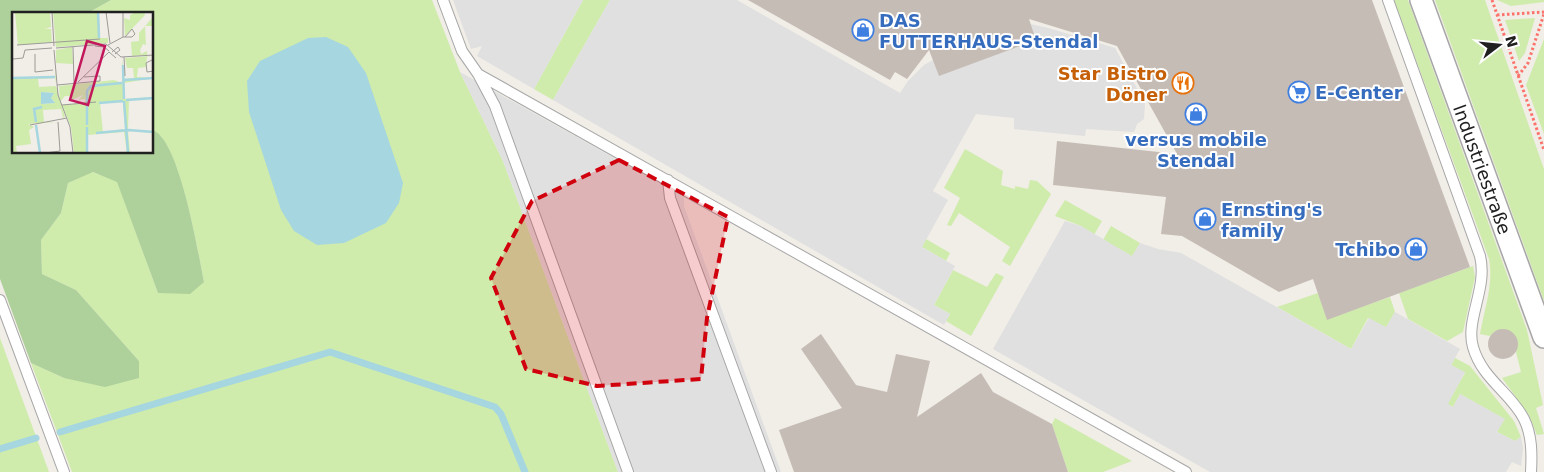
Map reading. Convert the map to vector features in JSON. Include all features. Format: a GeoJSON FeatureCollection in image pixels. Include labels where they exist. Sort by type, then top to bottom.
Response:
{"type":"FeatureCollection","features":[{"type":"Feature","properties":{"kind":"street","name":"Industriestraße"},"geometry":{"type":"LineString","coordinates":[[1421,0],[1544,337]]}},
{"type":"Feature","properties":{"kind":"lane"},"geometry":{"type":"LineString","coordinates":[[443,0],[462,50],[478,74],[495,106],[628,472]]}},
{"type":"Feature","properties":{"kind":"lane"},"geometry":{"type":"LineString","coordinates":[[1388,0],[1480,256],[1483,269],[1482,284],[1472,332],[1472,344],[1477,359],[1487,375],[1524,418],[1531,440],[1531,472]]}},
{"type":"Feature","properties":{"kind":"lane"},"geometry":{"type":"LineString","coordinates":[[478,74],[1186,472]]}},
{"type":"Feature","properties":{"kind":"lane"},"geometry":{"type":"LineString","coordinates":[[668,180],[670,198],[771,472]]}},
{"type":"Feature","properties":{"kind":"lane"},"geometry":{"type":"LineString","coordinates":[[0,300],[64,472]]}},
{"type":"Feature","properties":{"kind":"path"},"geometry":{"type":"LineString","coordinates":[[1492,0],[1544,150]]}},
{"type":"Feature","properties":{"kind":"path"},"geometry":{"type":"LineString","coordinates":[[1497,15],[1544,13],[1528,63],[1518,77]]}},
{"type":"Feature","properties":{"kind":"highlighted area"},"geometry":{"type":"Polygon","coordinates":[[[619,160],[728,217],[707,318],[701,379],[597,386],[526,369],[491,278],[532,201],[619,160]]]}},
{"type":"Feature","properties":{"kind":"green space"},"geometry":{"type":"Polygon","coordinates":[[[0,0],[111,0],[90,12],[12,12],[12,154],[154,154],[154,131],[163,138],[172,154],[179,175],[192,224],[204,282],[190,294],[158,293],[117,182],[93,172],[68,183],[61,213],[41,240],[42,274],[76,290],[139,361],[139,378],[105,387],[64,378],[31,363],[0,279],[0,0]]]}},
{"type":"Feature","properties":{"kind":"green space"},"geometry":{"type":"Polygon","coordinates":[[[111,0],[432,0],[460,72],[503,161],[618,472],[72,472],[31,363],[64,378],[139,361],[76,290],[42,274],[41,240],[61,213],[68,183],[92,172],[117,181],[158,293],[204,282],[192,224],[179,175],[172,155],[163,139],[154,131],[154,12],[90,12],[111,0]]]}},
{"type":"Feature","properties":{"kind":"green space"},"geometry":{"type":"Polygon","coordinates":[[[583,0],[610,0],[553,100],[534,89],[583,0]]]}},
{"type":"Feature","properties":{"kind":"green space"},"geometry":{"type":"Polygon","coordinates":[[[1394,0],[1408,0],[1527,330],[1543,405],[1536,408],[1544,434],[1537,435],[1529,415],[1502,378],[1521,372],[1516,352],[1517,339],[1508,330],[1495,331],[1490,336],[1480,334],[1488,297],[1489,259],[1394,0]]]}},
{"type":"Feature","properties":{"kind":"green space"},"geometry":{"type":"Polygon","coordinates":[[[1435,0],[1485,0],[1544,169],[1544,301],[1435,0]]]}},
{"type":"Feature","properties":{"kind":"green space"},"geometry":{"type":"Polygon","coordinates":[[[1497,0],[1544,0],[1544,2],[1511,6],[1497,0]]]}},
{"type":"Feature","properties":{"kind":"green space"},"geometry":{"type":"Polygon","coordinates":[[[1535,18],[1525,53],[1519,61],[1505,20],[1535,18]]]}},
{"type":"Feature","properties":{"kind":"green space"},"geometry":{"type":"Polygon","coordinates":[[[1544,39],[1544,134],[1526,85],[1544,39]]]}},
{"type":"Feature","properties":{"kind":"green space"},"geometry":{"type":"Polygon","coordinates":[[[965,149],[1003,171],[1001,185],[1015,189],[1015,186],[1028,189],[1030,180],[1037,181],[1051,194],[1010,266],[1002,261],[1010,247],[959,213],[951,226],[947,225],[960,198],[944,188],[965,149]]]}},
{"type":"Feature","properties":{"kind":"green space"},"geometry":{"type":"Polygon","coordinates":[[[1065,200],[1102,221],[1094,235],[1081,226],[1055,216],[1065,200]]]}},
{"type":"Feature","properties":{"kind":"green space"},"geometry":{"type":"Polygon","coordinates":[[[1111,226],[1140,243],[1132,257],[1116,248],[1043,377],[1040,375],[1113,246],[1103,240],[1111,226]]]}},
{"type":"Feature","properties":{"kind":"green space"},"geometry":{"type":"Polygon","coordinates":[[[926,239],[950,253],[946,261],[924,248],[895,294],[926,239]]]}},
{"type":"Feature","properties":{"kind":"green space"},"geometry":{"type":"Polygon","coordinates":[[[1473,266],[1475,277],[1463,332],[1447,341],[1408,319],[1399,293],[1473,266]]]}},
{"type":"Feature","properties":{"kind":"green space"},"geometry":{"type":"Polygon","coordinates":[[[953,270],[987,287],[996,273],[1004,277],[971,336],[946,321],[950,314],[934,305],[953,270]]]}},
{"type":"Feature","properties":{"kind":"green space"},"geometry":{"type":"Polygon","coordinates":[[[1318,293],[1327,319],[1390,297],[1395,312],[1386,328],[1368,318],[1351,349],[1277,307],[1318,293]]]}},
{"type":"Feature","properties":{"kind":"green space"},"geometry":{"type":"Polygon","coordinates":[[[0,338],[49,472],[0,472],[0,338]]]}},
{"type":"Feature","properties":{"kind":"green space"},"geometry":{"type":"Polygon","coordinates":[[[1455,358],[1470,366],[1514,421],[1521,437],[1515,441],[1497,432],[1504,419],[1460,394],[1453,407],[1447,404],[1465,373],[1451,365],[1455,358]]]}},
{"type":"Feature","properties":{"kind":"green space"},"geometry":{"type":"Polygon","coordinates":[[[1055,418],[1132,461],[1103,472],[1068,472],[1052,424],[1055,418]]]}},
{"type":"Feature","properties":{"kind":"shaded area"},"geometry":{"type":"Polygon","coordinates":[[[453,0],[583,0],[534,89],[477,56],[482,46],[471,49],[453,0]]]}},
{"type":"Feature","properties":{"kind":"shaded area"},"geometry":{"type":"Polygon","coordinates":[[[610,0],[737,0],[900,93],[908,81],[924,65],[933,60],[1030,24],[1048,28],[1115,48],[1145,103],[1144,119],[1137,124],[1134,132],[1086,129],[1085,136],[1014,129],[1014,118],[976,114],[933,191],[948,200],[922,247],[955,266],[934,305],[950,314],[944,325],[553,100],[610,0]]]}},
{"type":"Feature","properties":{"kind":"shaded area"},"geometry":{"type":"Polygon","coordinates":[[[460,72],[684,197],[684,206],[781,472],[618,472],[503,161],[460,72]]]}},
{"type":"Feature","properties":{"kind":"shaded area"},"geometry":{"type":"Polygon","coordinates":[[[1065,221],[1081,226],[1132,256],[1140,243],[1158,249],[1181,253],[1351,349],[1369,318],[1386,327],[1395,312],[1460,349],[1451,365],[1465,372],[1448,404],[1453,407],[1460,394],[1505,419],[1497,432],[1515,441],[1521,437],[1523,448],[1521,466],[1512,462],[1506,472],[1210,472],[993,349],[1065,221]]]}},
{"type":"Feature","properties":{"kind":"water"},"geometry":{"type":"Polygon","coordinates":[[[326,37],[348,47],[366,73],[403,183],[399,203],[386,223],[344,243],[317,245],[294,231],[281,210],[249,112],[247,81],[260,61],[308,38],[326,37]]]}},
{"type":"Feature","properties":{"kind":"building"},"geometry":{"type":"Polygon","coordinates":[[[748,0],[1372,0],[1470,267],[1327,320],[1313,279],[1279,292],[1182,236],[1161,234],[1166,197],[1053,185],[1057,141],[1177,154],[1117,46],[1029,19],[1036,40],[939,76],[929,50],[907,79],[895,72],[890,80],[748,0]]]}},
{"type":"Feature","properties":{"kind":"building"},"geometry":{"type":"Polygon","coordinates":[[[1503,329],[1514,333],[1518,344],[1514,355],[1503,359],[1492,355],[1488,344],[1492,333],[1503,329]]]}},
{"type":"Feature","properties":{"kind":"building"},"geometry":{"type":"Polygon","coordinates":[[[821,334],[856,385],[887,392],[896,354],[930,361],[917,417],[981,373],[993,392],[1052,424],[1068,472],[794,472],[779,430],[842,408],[801,349],[821,334]]]}},
{"type":"Feature","properties":{"kind":"waterway"},"geometry":{"type":"LineString","coordinates":[[60,432],[330,352],[495,407],[501,414],[525,472]]}},
{"type":"Feature","properties":{"kind":"waterway"},"geometry":{"type":"LineString","coordinates":[[0,449],[36,438]]}},
{"type":"Feature","properties":{"kind":"place","name":"DAS FUTTERHAUS-Stendal"},"geometry":{"type":"Point","coordinates":[863,30]}},
{"type":"Feature","properties":{"kind":"place","name":"Star Bistro Döner"},"geometry":{"type":"Point","coordinates":[1183,83]}},
{"type":"Feature","properties":{"kind":"place","name":"E-Center"},"geometry":{"type":"Point","coordinates":[1299,92]}},
{"type":"Feature","properties":{"kind":"place","name":"versus mobile Stendal"},"geometry":{"type":"Point","coordinates":[1196,114]}},
{"type":"Feature","properties":{"kind":"place","name":"Ernsting's family"},"geometry":{"type":"Point","coordinates":[1205,219]}},
{"type":"Feature","properties":{"kind":"place","name":"Tchibo"},"geometry":{"type":"Point","coordinates":[1416,249]}}]}
